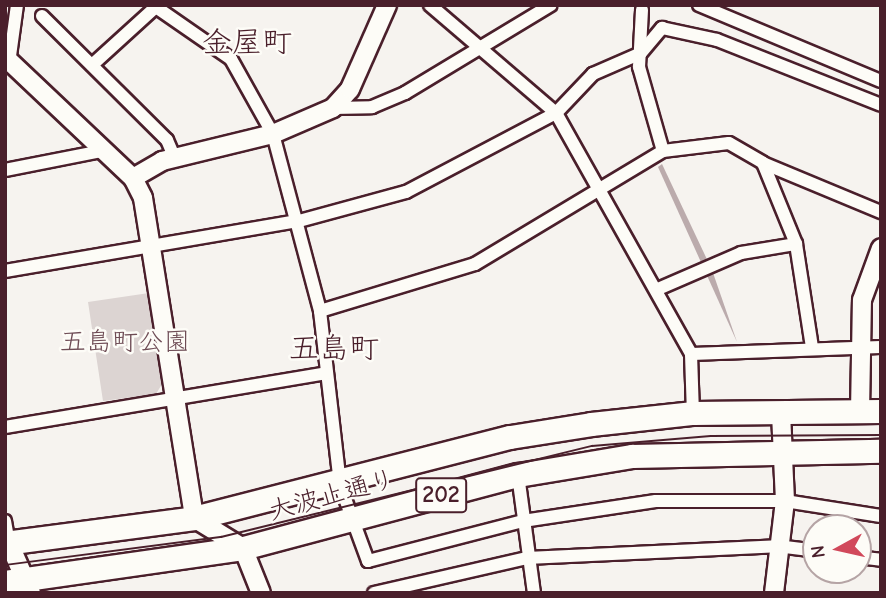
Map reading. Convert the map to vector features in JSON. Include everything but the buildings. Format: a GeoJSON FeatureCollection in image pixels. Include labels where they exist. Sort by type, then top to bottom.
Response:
{"type":"FeatureCollection","features":[{"type":"Feature","properties":{"kind":"highway","name":"大波止通り"},"geometry":{"type":"LineString","coordinates":[[6,536],[194,518],[340,485],[510,437],[693,412],[871,411]]}},
{"type":"Feature","properties":{"kind":"highway","name":"大波止通り"},"geometry":{"type":"LineString","coordinates":[[20,584],[243,548],[518,475],[632,456],[782,450],[881,452]]}},
{"type":"Feature","properties":{"kind":"street"},"geometry":{"type":"LineString","coordinates":[[18,5],[8,56],[102,151],[133,178],[151,246],[194,518],[243,548],[261,593]]}},
{"type":"Feature","properties":{"kind":"street"},"geometry":{"type":"LineString","coordinates":[[333,108],[350,89],[387,5]]}},
{"type":"Feature","properties":{"kind":"street"},"geometry":{"type":"LineString","coordinates":[[430,5],[556,113],[658,289],[691,354],[693,412]]}},
{"type":"Feature","properties":{"kind":"street"},"geometry":{"type":"LineString","coordinates":[[133,178],[175,159],[273,134],[333,108],[372,107],[482,47],[551,5]]}},
{"type":"Feature","properties":{"kind":"street"},"geometry":{"type":"LineString","coordinates":[[699,5],[881,81]]}},
{"type":"Feature","properties":{"kind":"street"},"geometry":{"type":"LineString","coordinates":[[92,65],[156,6],[230,59],[273,134],[299,221],[320,311],[340,485],[368,561],[523,521],[656,501],[785,501],[881,516]]}},
{"type":"Feature","properties":{"kind":"street"},"geometry":{"type":"LineString","coordinates":[[642,10],[640,53],[663,151]]}},
{"type":"Feature","properties":{"kind":"street"},"geometry":{"type":"LineString","coordinates":[[42,16],[167,140],[175,159]]}},
{"type":"Feature","properties":{"kind":"street"},"geometry":{"type":"LineString","coordinates":[[5,271],[299,221],[406,192],[556,113],[593,74],[640,53],[662,29],[716,40],[881,105]]}},
{"type":"Feature","properties":{"kind":"street"},"geometry":{"type":"LineString","coordinates":[[320,311],[475,264],[600,193],[663,151],[729,143],[763,163],[881,212]]}},
{"type":"Feature","properties":{"kind":"street"},"geometry":{"type":"LineString","coordinates":[[5,170],[102,151]]}},
{"type":"Feature","properties":{"kind":"street"},"geometry":{"type":"LineString","coordinates":[[763,163],[796,244],[813,347]]}},
{"type":"Feature","properties":{"kind":"street"},"geometry":{"type":"LineString","coordinates":[[658,289],[741,253],[796,244]]}},
{"type":"Feature","properties":{"kind":"street"},"geometry":{"type":"LineString","coordinates":[[871,411],[859,347],[862,300],[881,248]]}},
{"type":"Feature","properties":{"kind":"street"},"geometry":{"type":"LineString","coordinates":[[691,354],[813,347],[881,348]]}},
{"type":"Feature","properties":{"kind":"street"},"geometry":{"type":"LineString","coordinates":[[5,427],[327,373]]}},
{"type":"Feature","properties":{"kind":"street"},"geometry":{"type":"LineString","coordinates":[[774,593],[776,546],[785,501],[781,412]]}},
{"type":"Feature","properties":{"kind":"street"},"geometry":{"type":"LineString","coordinates":[[518,475],[527,558],[534,593]]}},
{"type":"Feature","properties":{"kind":"street"},"geometry":{"type":"LineString","coordinates":[[6,536],[20,584]]}},
{"type":"Feature","properties":{"kind":"street"},"geometry":{"type":"LineString","coordinates":[[374,593],[527,558],[776,546],[802,549]]}},
{"type":"Feature","properties":{"kind":"green space","name":"五島町公園"},"geometry":{"type":"Polygon","coordinates":[[[149,293],[162,384],[156,394],[103,401],[88,302],[149,293]]]}},
{"type":"Feature","properties":{"kind":"shaded area"},"geometry":{"type":"Polygon","coordinates":[[[662,164],[712,270],[737,342],[658,167],[662,164]]]}},
{"type":"Feature","properties":{"kind":"tram line"},"geometry":{"type":"LineString","coordinates":[[5,565],[221,537],[592,446],[711,436],[881,435]]}},
{"type":"Feature","properties":{"kind":"district","name":"金屋町"},"geometry":{"type":"Point","coordinates":[247,43]}},
{"type":"Feature","properties":{"kind":"district","name":"五島町"},"geometry":{"type":"Point","coordinates":[334,349]}}]}
